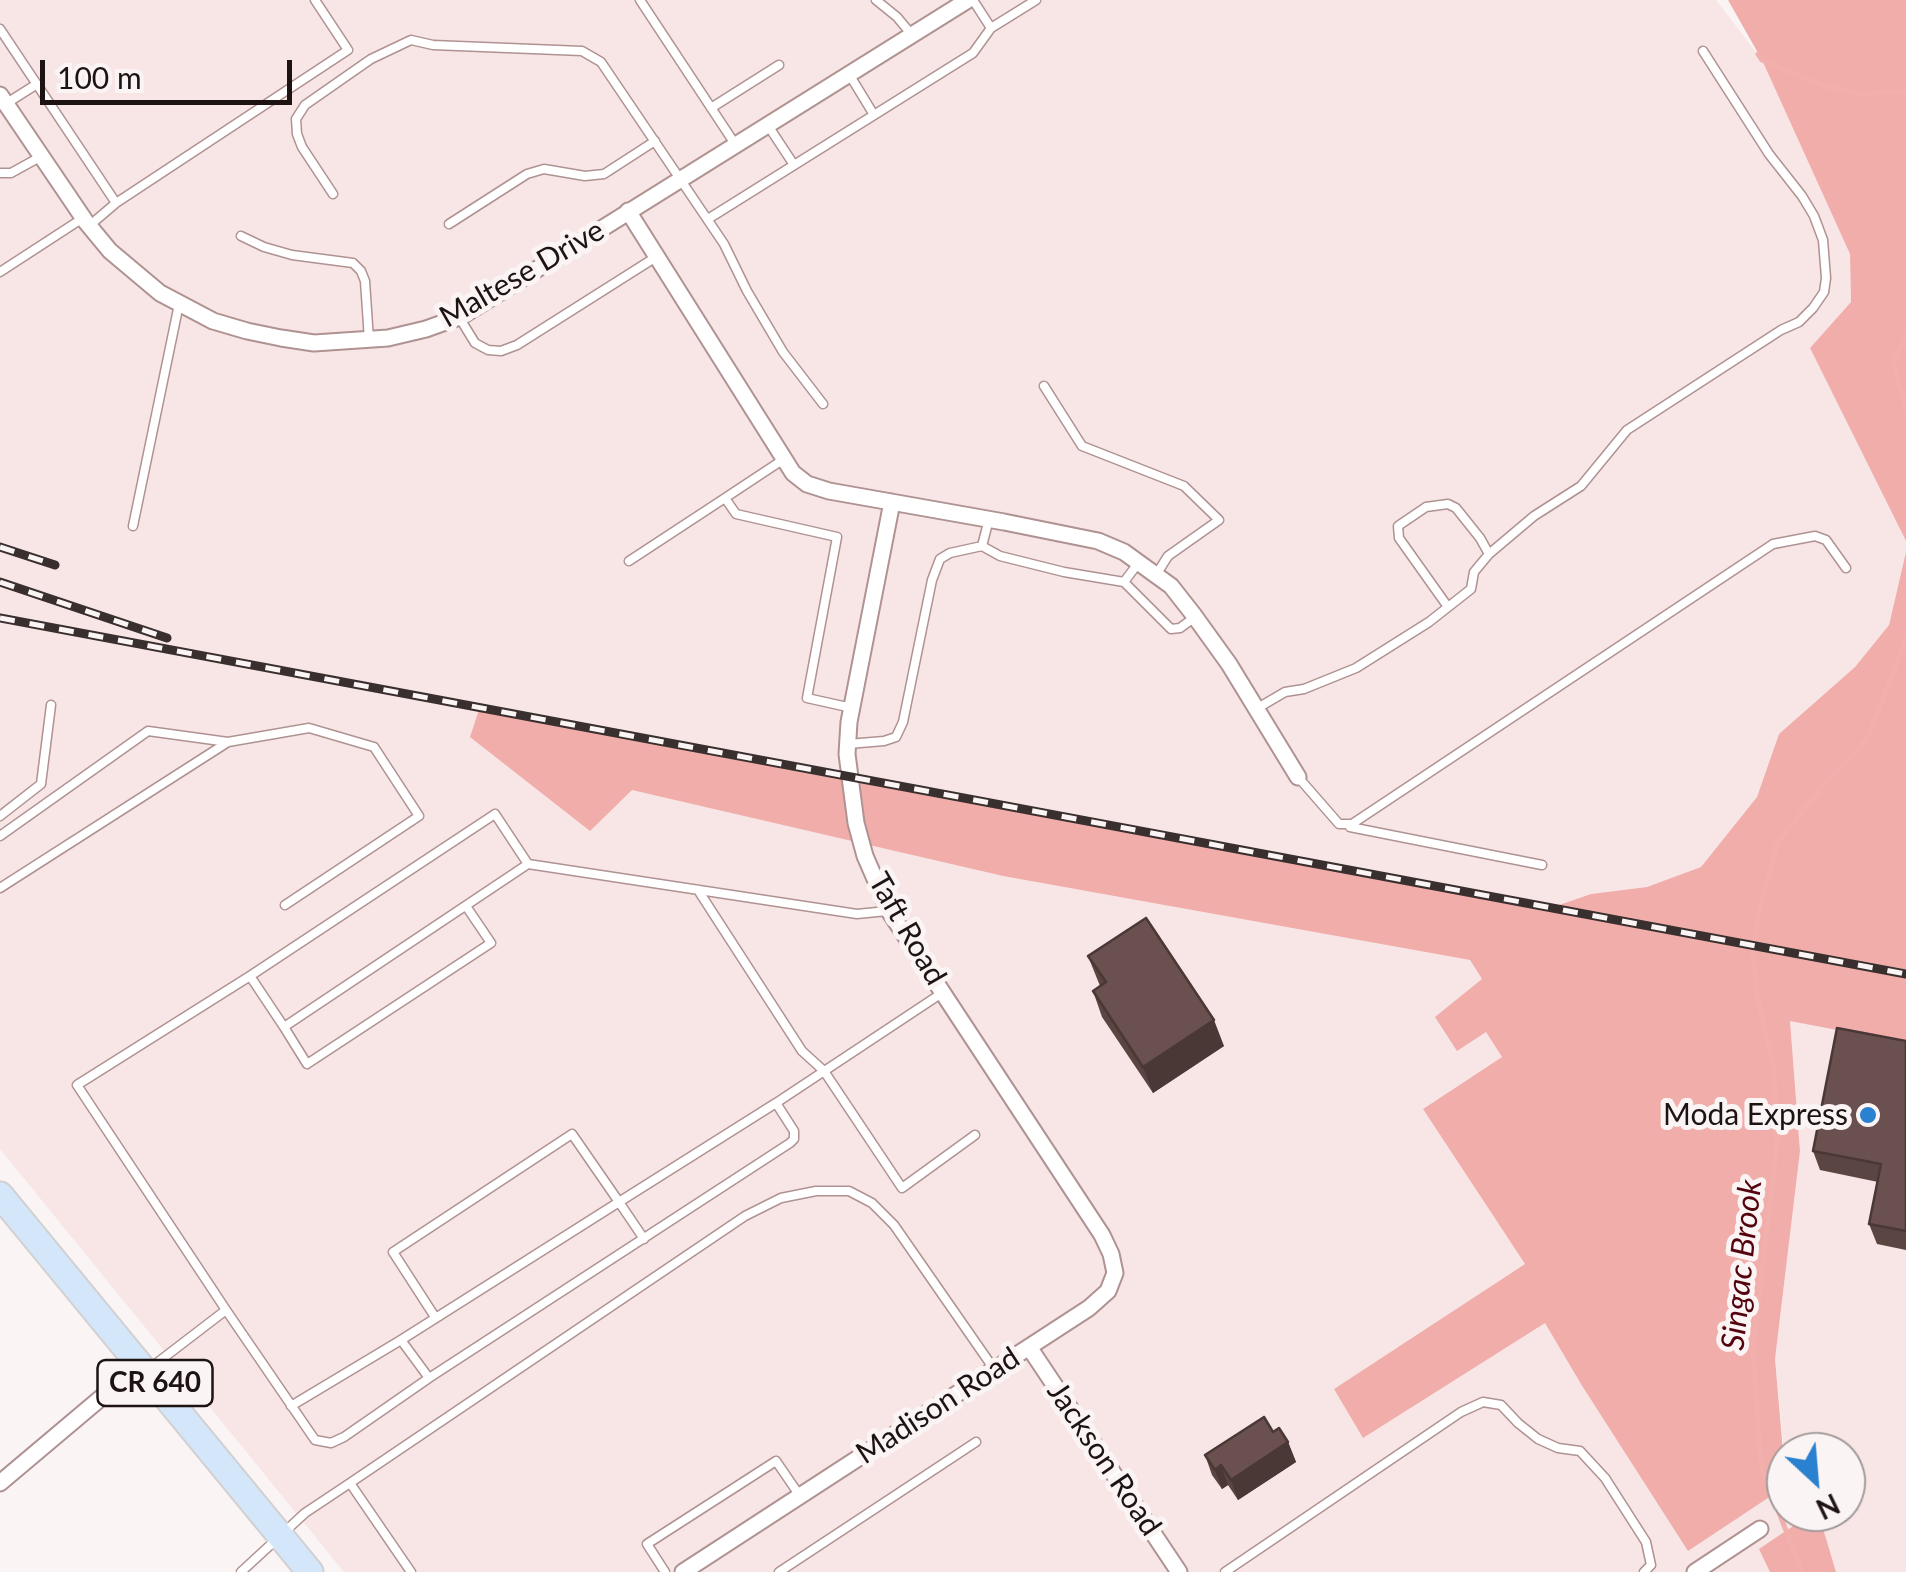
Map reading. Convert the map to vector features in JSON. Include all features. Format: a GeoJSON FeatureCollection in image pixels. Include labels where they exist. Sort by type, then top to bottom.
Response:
{"type":"FeatureCollection","features":[{"type":"Feature","properties":{"kind":"main road","name":"CR 640"},"geometry":{"type":"LineString","coordinates":[[0,1195],[279,1535],[303,1570]]}},
{"type":"Feature","properties":{"kind":"street","name":"Maltese Drive"},"geometry":{"type":"LineString","coordinates":[[3,100],[86,222],[110,250],[160,293],[213,320],[246,331],[314,342],[369,340],[458,317],[971,0]]}},
{"type":"Feature","properties":{"kind":"street"},"geometry":{"type":"LineString","coordinates":[[628,211],[792,473],[807,484],[829,490],[1098,541],[1124,552],[1170,586],[1195,617],[1298,776]]}},
{"type":"Feature","properties":{"kind":"street","name":"Taft Road"},"geometry":{"type":"LineString","coordinates":[[892,502],[852,708],[848,765],[856,824],[889,911],[1081,1202]]}},
{"type":"Feature","properties":{"kind":"street","name":"Madison Road"},"geometry":{"type":"LineString","coordinates":[[683,1572],[1088,1308],[1108,1291],[1115,1273],[1111,1254],[1081,1202]]}},
{"type":"Feature","properties":{"kind":"street","name":"Jackson Road"},"geometry":{"type":"LineString","coordinates":[[1028,1347],[1171,1569]]}},
{"type":"Feature","properties":{"kind":"street"},"geometry":{"type":"LineString","coordinates":[[0,1482],[142,1368]]}},
{"type":"Feature","properties":{"kind":"street"},"geometry":{"type":"LineString","coordinates":[[1696,1572],[1760,1528]]}},
{"type":"Feature","properties":{"kind":"lane"},"geometry":{"type":"LineString","coordinates":[[0,272],[116,204],[348,50],[315,0]]}},
{"type":"Feature","properties":{"kind":"lane"},"geometry":{"type":"LineString","coordinates":[[640,0],[735,144]]}},
{"type":"Feature","properties":{"kind":"lane"},"geometry":{"type":"LineString","coordinates":[[876,0],[912,35]]}},
{"type":"Feature","properties":{"kind":"lane"},"geometry":{"type":"LineString","coordinates":[[971,0],[991,28]]}},
{"type":"Feature","properties":{"kind":"lane"},"geometry":{"type":"LineString","coordinates":[[708,219],[973,53],[991,28],[1036,0]]}},
{"type":"Feature","properties":{"kind":"lane"},"geometry":{"type":"LineString","coordinates":[[0,28],[116,204]]}},
{"type":"Feature","properties":{"kind":"lane"},"geometry":{"type":"LineString","coordinates":[[333,194],[302,147],[296,119],[300,110],[371,59],[411,40],[433,45],[582,51],[602,62],[724,244],[783,352],[823,404]]}},
{"type":"Feature","properties":{"kind":"lane"},"geometry":{"type":"LineString","coordinates":[[1256,709],[1285,692],[1304,689],[1356,668],[1429,622],[1471,590],[1474,572],[1489,554],[1534,516],[1581,486],[1627,430],[1780,330],[1799,322],[1814,308],[1824,292],[1826,262],[1814,216],[1703,52]]}},
{"type":"Feature","properties":{"kind":"lane"},"geometry":{"type":"LineString","coordinates":[[711,108],[779,64]]}},
{"type":"Feature","properties":{"kind":"lane"},"geometry":{"type":"LineString","coordinates":[[849,74],[874,115]]}},
{"type":"Feature","properties":{"kind":"lane"},"geometry":{"type":"LineString","coordinates":[[3,100],[37,84]]}},
{"type":"Feature","properties":{"kind":"lane"},"geometry":{"type":"LineString","coordinates":[[767,124],[794,165]]}},
{"type":"Feature","properties":{"kind":"lane"},"geometry":{"type":"LineString","coordinates":[[449,224],[528,174],[544,169],[584,176],[604,174],[655,141]]}},
{"type":"Feature","properties":{"kind":"lane"},"geometry":{"type":"LineString","coordinates":[[0,173],[12,173],[40,157]]}},
{"type":"Feature","properties":{"kind":"lane"},"geometry":{"type":"LineString","coordinates":[[240,236],[292,255],[352,263],[365,281],[369,340]]}},
{"type":"Feature","properties":{"kind":"lane"},"geometry":{"type":"LineString","coordinates":[[458,317],[475,343],[501,351],[517,345],[656,256]]}},
{"type":"Feature","properties":{"kind":"lane"},"geometry":{"type":"LineString","coordinates":[[133,526],[179,304]]}},
{"type":"Feature","properties":{"kind":"lane"},"geometry":{"type":"LineString","coordinates":[[1044,386],[1082,446],[1184,486],[1219,520],[1168,556],[1156,575]]}},
{"type":"Feature","properties":{"kind":"lane"},"geometry":{"type":"LineString","coordinates":[[629,560],[784,459]]}},
{"type":"Feature","properties":{"kind":"lane"},"geometry":{"type":"LineString","coordinates":[[726,498],[736,514],[836,537],[807,698],[852,708]]}},
{"type":"Feature","properties":{"kind":"lane"},"geometry":{"type":"LineString","coordinates":[[1448,607],[1399,538],[1398,526],[1426,507],[1448,504],[1456,508],[1489,554]]}},
{"type":"Feature","properties":{"kind":"lane"},"geometry":{"type":"LineString","coordinates":[[982,546],[989,519]]}},
{"type":"Feature","properties":{"kind":"lane"},"geometry":{"type":"LineString","coordinates":[[1345,826],[1773,544],[1815,536],[1826,540],[1846,568]]}},
{"type":"Feature","properties":{"kind":"lane"},"geometry":{"type":"LineString","coordinates":[[848,744],[896,737],[903,722],[932,580],[940,559],[950,553],[982,546],[1000,556],[1124,582],[1172,628],[1180,628],[1195,617]]}},
{"type":"Feature","properties":{"kind":"lane"},"geometry":{"type":"LineString","coordinates":[[1124,582],[1139,562]]}},
{"type":"Feature","properties":{"kind":"lane"},"geometry":{"type":"LineString","coordinates":[[0,816],[41,784],[51,705]]}},
{"type":"Feature","properties":{"kind":"lane"},"geometry":{"type":"LineString","coordinates":[[0,836],[148,731],[228,742],[309,728],[374,747],[419,816],[285,904]]}},
{"type":"Feature","properties":{"kind":"lane"},"geometry":{"type":"LineString","coordinates":[[0,888],[228,742]]}},
{"type":"Feature","properties":{"kind":"lane"},"geometry":{"type":"LineString","coordinates":[[1298,776],[1339,824],[1542,865]]}},
{"type":"Feature","properties":{"kind":"lane"},"geometry":{"type":"LineString","coordinates":[[528,864],[496,814],[77,1085],[315,1440],[331,1443],[344,1437],[428,1378],[790,1144],[794,1130],[776,1103]]}},
{"type":"Feature","properties":{"kind":"lane"},"geometry":{"type":"LineString","coordinates":[[284,1027],[528,864],[857,914],[889,911]]}},
{"type":"Feature","properties":{"kind":"lane"},"geometry":{"type":"LineString","coordinates":[[698,890],[802,1051],[824,1071],[902,1188],[975,1136]]}},
{"type":"Feature","properties":{"kind":"lane"},"geometry":{"type":"LineString","coordinates":[[250,976],[308,1064],[492,944],[466,906]]}},
{"type":"Feature","properties":{"kind":"lane"},"geometry":{"type":"LineString","coordinates":[[291,1406],[776,1103],[943,992]]}},
{"type":"Feature","properties":{"kind":"lane"},"geometry":{"type":"LineString","coordinates":[[435,1317],[393,1252],[572,1134],[644,1239]]}},
{"type":"Feature","properties":{"kind":"lane"},"geometry":{"type":"LineString","coordinates":[[240,1572],[305,1513],[745,1216],[781,1198],[816,1191],[850,1191],[872,1204],[894,1225],[994,1370]]}},
{"type":"Feature","properties":{"kind":"lane"},"geometry":{"type":"LineString","coordinates":[[142,1368],[226,1310]]}},
{"type":"Feature","properties":{"kind":"lane"},"geometry":{"type":"LineString","coordinates":[[400,1340],[428,1378]]}},
{"type":"Feature","properties":{"kind":"lane"},"geometry":{"type":"LineString","coordinates":[[1225,1572],[1461,1412],[1482,1402],[1501,1405],[1538,1438],[1558,1448],[1580,1451],[1605,1478],[1646,1542],[1651,1565],[1644,1572]]}},
{"type":"Feature","properties":{"kind":"lane"},"geometry":{"type":"LineString","coordinates":[[780,1572],[976,1442]]}},
{"type":"Feature","properties":{"kind":"lane"},"geometry":{"type":"LineString","coordinates":[[665,1572],[647,1544],[776,1460],[800,1496]]}},
{"type":"Feature","properties":{"kind":"lane"},"geometry":{"type":"LineString","coordinates":[[350,1483],[412,1572]]}},
{"type":"Feature","properties":{"kind":"shaded area"},"geometry":{"type":"Polygon","coordinates":[[[0,0],[1716,0],[1762,60],[1850,254],[1851,302],[1810,348],[1906,541],[1906,552],[1889,625],[1855,667],[1779,734],[1757,797],[1701,867],[1647,887],[1591,894],[1556,906],[480,707],[632,789],[1003,876],[1470,960],[1482,979],[1486,1032],[1502,1057],[1423,1109],[1525,1264],[1334,1389],[1364,1437],[1545,1322],[1688,1550],[1766,1499],[1766,1532],[1866,1532],[1866,1432],[1782,1432],[1775,1359],[1800,1151],[1790,1020],[1906,1043],[1906,1572],[344,1572],[0,1149],[0,0]]]}},
{"type":"Feature","properties":{"kind":"shaded area"},"geometry":{"type":"Polygon","coordinates":[[[1728,0],[1906,0],[1906,541],[1810,348],[1851,302],[1850,254],[1762,60],[1728,0]]]}},
{"type":"Feature","properties":{"kind":"shaded area"},"geometry":{"type":"Polygon","coordinates":[[[1906,552],[1906,1043],[1790,1021],[1800,1151],[1775,1359],[1781,1432],[1766,1432],[1766,1499],[1688,1551],[1545,1323],[1363,1438],[1334,1389],[1525,1264],[1423,1109],[1502,1057],[1486,1032],[1457,1051],[1435,1017],[1482,979],[1470,960],[1003,876],[632,790],[590,831],[470,737],[480,707],[1556,906],[1591,894],[1647,887],[1701,867],[1757,797],[1779,734],[1855,667],[1889,625],[1906,552]]]}},
{"type":"Feature","properties":{"kind":"shaded area"},"geometry":{"type":"Polygon","coordinates":[[[1784,1532],[1824,1532],[1836,1572],[1770,1572],[1759,1549],[1784,1532]]]}},
{"type":"Feature","properties":{"kind":"building"},"geometry":{"type":"Polygon","coordinates":[[[1146,918],[1214,1020],[1143,1067],[1093,991],[1106,982],[1088,956],[1146,918]]]}},
{"type":"Feature","properties":{"kind":"building","name":"Moda Express"},"geometry":{"type":"Polygon","coordinates":[[[1837,1028],[1906,1041],[1906,1231],[1869,1224],[1881,1164],[1813,1151],[1837,1028]]]}},
{"type":"Feature","properties":{"kind":"building"},"geometry":{"type":"Polygon","coordinates":[[[1264,1417],[1273,1432],[1279,1428],[1288,1442],[1231,1480],[1221,1465],[1215,1470],[1205,1455],[1264,1417]]]}},
{"type":"Feature","properties":{"kind":"waterway","name":"Singac Brook"},"geometry":{"type":"LineString","coordinates":[[1758,54],[1762,60],[1822,85],[1858,94],[1906,91]]}},
{"type":"Feature","properties":{"kind":"waterway","name":"Singac Brook"},"geometry":{"type":"LineString","coordinates":[[1906,338],[1893,362],[1906,408]]}},
{"type":"Feature","properties":{"kind":"waterway","name":"Singac Brook"},"geometry":{"type":"LineString","coordinates":[[1802,1572],[1761,1466],[1753,1349],[1777,1143],[1774,1067],[1758,1001],[1753,957],[1759,912],[1778,842],[1867,739],[1906,640]]}},
{"type":"Feature","properties":{"kind":"railway"},"geometry":{"type":"LineString","coordinates":[[0,547],[55,565]]}},
{"type":"Feature","properties":{"kind":"railway"},"geometry":{"type":"LineString","coordinates":[[0,582],[167,638]]}},
{"type":"Feature","properties":{"kind":"railway"},"geometry":{"type":"LineString","coordinates":[[0,618],[1906,974]]}},
{"type":"Feature","properties":{"kind":"place","name":"Moda Express"},"geometry":{"type":"Point","coordinates":[1868,1115]}}]}
